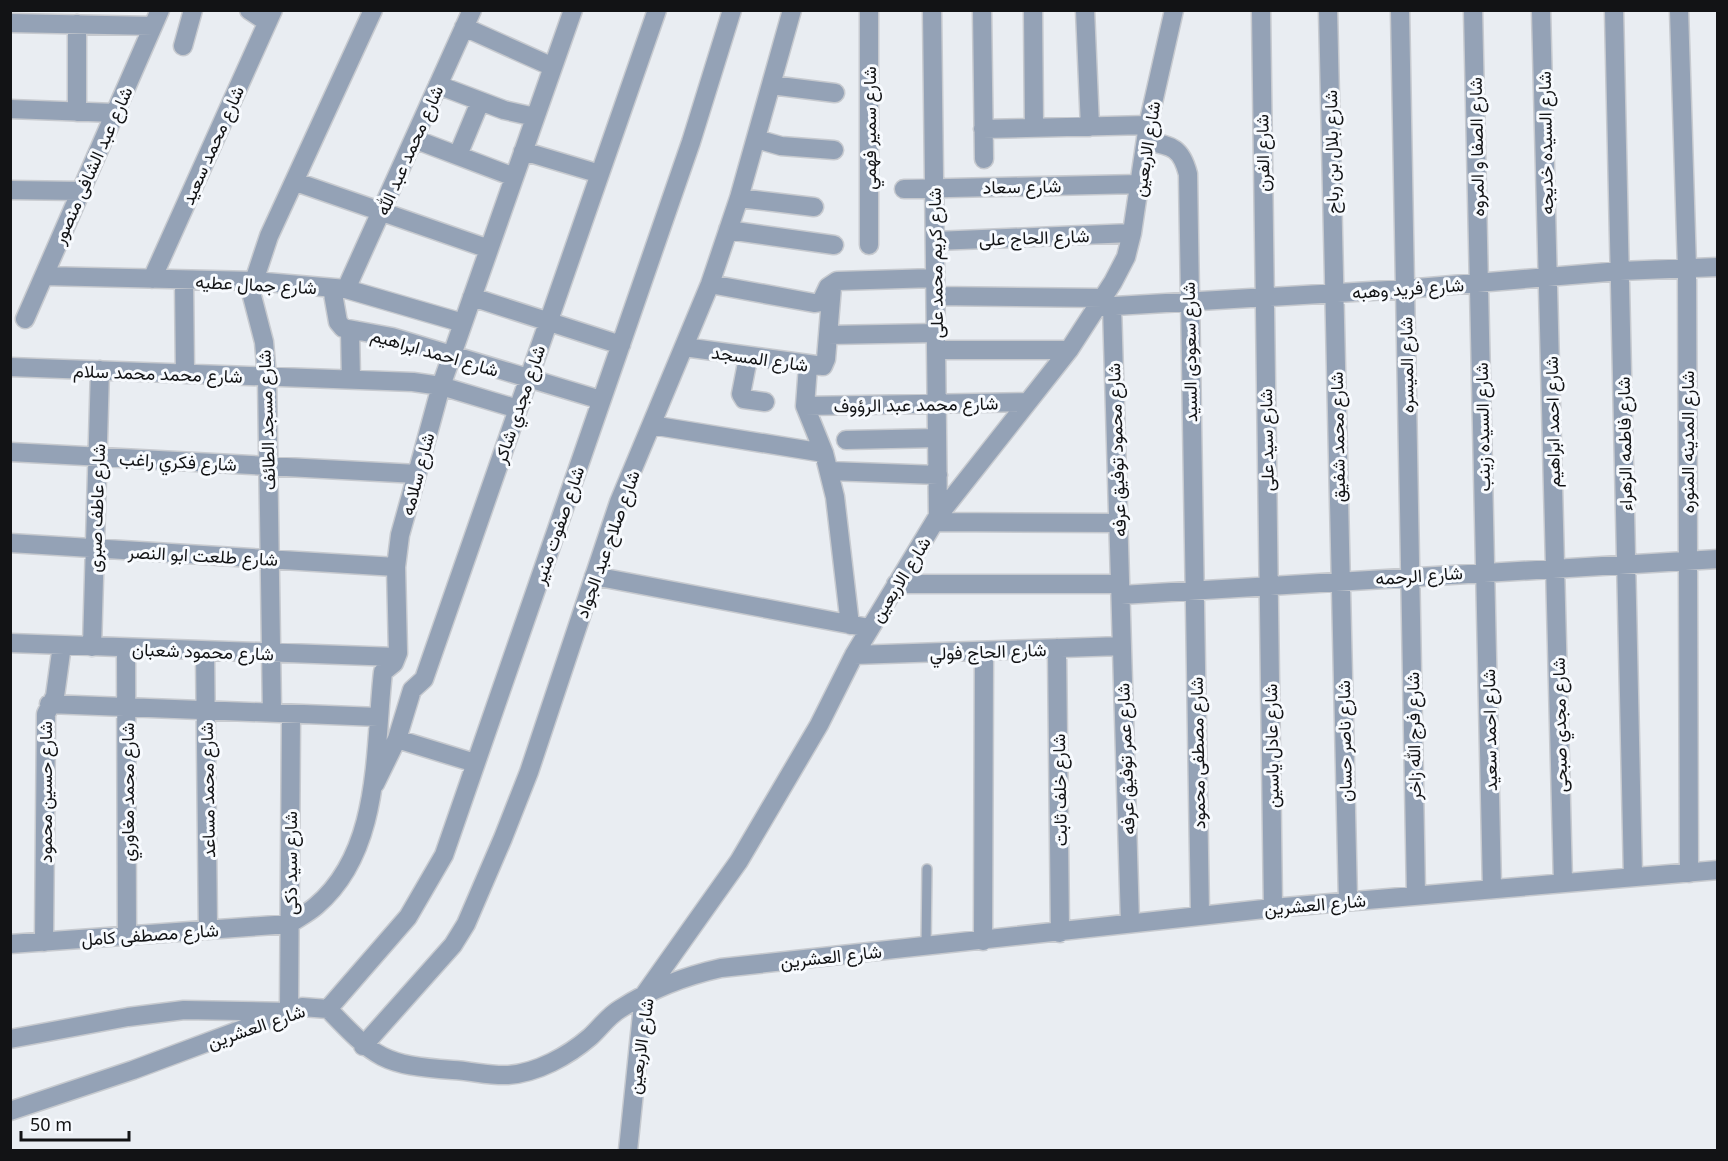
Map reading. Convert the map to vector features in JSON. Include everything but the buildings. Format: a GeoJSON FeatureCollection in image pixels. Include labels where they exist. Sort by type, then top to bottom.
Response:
{"type":"FeatureCollection","features":[{"type":"Feature","properties":{"kind":"street"},"geometry":{"type":"LineString","coordinates":[[183,46],[193,10]]}},
{"type":"Feature","properties":{"kind":"street"},"geometry":{"type":"LineString","coordinates":[[249,10],[270,16]]}},
{"type":"Feature","properties":{"kind":"street","name":"شارع مسجد الطائف"},"geometry":{"type":"LineString","coordinates":[[272,713],[267,377],[264,342],[253,304],[254,281],[269,236],[296,182],[373,10]]}},
{"type":"Feature","properties":{"kind":"street","name":"شارع سلامه"},"geometry":{"type":"LineString","coordinates":[[290,924],[317,906],[353,859],[361,839],[371,792],[383,672],[396,657],[396,567],[400,535],[441,386],[573,10]]}},
{"type":"Feature","properties":{"kind":"street","name":"شارع مجدي شاكر"},"geometry":{"type":"LineString","coordinates":[[371,792],[397,739],[411,690],[424,679],[657,10]]}},
{"type":"Feature","properties":{"kind":"street","name":"شارع صفوت منير"},"geometry":{"type":"LineString","coordinates":[[328,1009],[408,917],[444,855],[691,142],[732,10]]}},
{"type":"Feature","properties":{"kind":"street","name":"شارع صلاح عبد الجواد"},"geometry":{"type":"LineString","coordinates":[[363,1046],[440,962],[466,924],[529,772],[619,502],[710,284],[739,198],[792,10]]}},
{"type":"Feature","properties":{"kind":"street","name":"شارع سمير فهمي"},"geometry":{"type":"LineString","coordinates":[[869,10],[869,245]]}},
{"type":"Feature","properties":{"kind":"street","name":"شارع كريم محمد على"},"geometry":{"type":"LineString","coordinates":[[932,10],[937,519]]}},
{"type":"Feature","properties":{"kind":"street"},"geometry":{"type":"LineString","coordinates":[[982,10],[984,159]]}},
{"type":"Feature","properties":{"kind":"street"},"geometry":{"type":"LineString","coordinates":[[1033,10],[1034,128]]}},
{"type":"Feature","properties":{"kind":"street"},"geometry":{"type":"LineString","coordinates":[[1085,10],[1090,127]]}},
{"type":"Feature","properties":{"kind":"street","name":"شارع الاربعين"},"geometry":{"type":"LineString","coordinates":[[628,1150],[644,995],[751,842],[819,725],[869,628],[937,519],[1104,304],[1126,257],[1132,233],[1147,133],[1174,10]]}},
{"type":"Feature","properties":{"kind":"street","name":"شارع الفرن"},"geometry":{"type":"LineString","coordinates":[[1261,10],[1264,296]]}},
{"type":"Feature","properties":{"kind":"street","name":"شارع بلال بن رباح"},"geometry":{"type":"LineString","coordinates":[[1328,10],[1334,292]]}},
{"type":"Feature","properties":{"kind":"street","name":"شارع الميسره"},"geometry":{"type":"LineString","coordinates":[[1400,10],[1410,576]]}},
{"type":"Feature","properties":{"kind":"street","name":"شارع الصفا و المروه"},"geometry":{"type":"LineString","coordinates":[[1473,10],[1479,284]]}},
{"type":"Feature","properties":{"kind":"street","name":"شارع السيده خديجه"},"geometry":{"type":"LineString","coordinates":[[1541,10],[1548,276]]}},
{"type":"Feature","properties":{"kind":"street","name":"شارع فاطمه الزهراء"},"geometry":{"type":"LineString","coordinates":[[1614,10],[1633,877]]}},
{"type":"Feature","properties":{"kind":"street","name":"شارع المدينه المنوره"},"geometry":{"type":"LineString","coordinates":[[1679,10],[1687,268],[1689,873]]}},
{"type":"Feature","properties":{"kind":"street","name":"شارع محمد سعيد"},"geometry":{"type":"LineString","coordinates":[[152,279],[270,16]]}},
{"type":"Feature","properties":{"kind":"street"},"geometry":{"type":"LineString","coordinates":[[10,23],[77,24],[156,18]]}},
{"type":"Feature","properties":{"kind":"street","name":"شارع عبد الشافى منصور"},"geometry":{"type":"LineString","coordinates":[[25,319],[156,18]]}},
{"type":"Feature","properties":{"kind":"street"},"geometry":{"type":"LineString","coordinates":[[468,19],[553,67]]}},
{"type":"Feature","properties":{"kind":"street","name":"شارع محمد عبد الله"},"geometry":{"type":"LineString","coordinates":[[339,289],[381,213],[468,19]]}},
{"type":"Feature","properties":{"kind":"street"},"geometry":{"type":"LineString","coordinates":[[77,24],[77,112]]}},
{"type":"Feature","properties":{"kind":"street"},"geometry":{"type":"LineString","coordinates":[[438,85],[480,102],[536,117]]}},
{"type":"Feature","properties":{"kind":"street"},"geometry":{"type":"LineString","coordinates":[[771,85],[835,93]]}},
{"type":"Feature","properties":{"kind":"street"},"geometry":{"type":"LineString","coordinates":[[458,155],[480,102]]}},
{"type":"Feature","properties":{"kind":"street"},"geometry":{"type":"LineString","coordinates":[[10,109],[115,113]]}},
{"type":"Feature","properties":{"kind":"street"},"geometry":{"type":"LineString","coordinates":[[983,129],[1090,127],[1147,133]]}},
{"type":"Feature","properties":{"kind":"street","name":"شارع سعودى السيد"},"geometry":{"type":"LineString","coordinates":[[1147,133],[1179,151],[1188,174],[1188,301],[1194,590]]}},
{"type":"Feature","properties":{"kind":"street"},"geometry":{"type":"LineString","coordinates":[[414,139],[514,177]]}},
{"type":"Feature","properties":{"kind":"street"},"geometry":{"type":"LineString","coordinates":[[756,139],[781,146],[834,150]]}},
{"type":"Feature","properties":{"kind":"street"},"geometry":{"type":"LineString","coordinates":[[523,151],[600,174]]}},
{"type":"Feature","properties":{"kind":"street"},"geometry":{"type":"LineString","coordinates":[[296,182],[489,249]]}},
{"type":"Feature","properties":{"kind":"street","name":"شارع سعاد"},"geometry":{"type":"LineString","coordinates":[[904,189],[1140,184]]}},
{"type":"Feature","properties":{"kind":"street"},"geometry":{"type":"LineString","coordinates":[[10,190],[81,191]]}},
{"type":"Feature","properties":{"kind":"street"},"geometry":{"type":"LineString","coordinates":[[739,198],[814,207]]}},
{"type":"Feature","properties":{"kind":"street"},"geometry":{"type":"LineString","coordinates":[[728,230],[834,245]]}},
{"type":"Feature","properties":{"kind":"street","name":"شارع الحاج على"},"geometry":{"type":"LineString","coordinates":[[935,241],[1132,233]]}},
{"type":"Feature","properties":{"kind":"street","name":"شارع فريد وهبه"},"geometry":{"type":"LineString","coordinates":[[832,282],[935,287],[1104,304],[1405,289],[1548,276],[1718,267]]}},
{"type":"Feature","properties":{"kind":"street","name":"شارع جمال عطيه"},"geometry":{"type":"LineString","coordinates":[[44,276],[254,281],[339,289],[463,323]]}},
{"type":"Feature","properties":{"kind":"street","name":"شارع احمد ابراهيم"},"geometry":{"type":"LineString","coordinates":[[1548,276],[1555,567]]}},
{"type":"Feature","properties":{"kind":"street"},"geometry":{"type":"LineString","coordinates":[[184,280],[185,374]]}},
{"type":"Feature","properties":{"kind":"street"},"geometry":{"type":"LineString","coordinates":[[710,284],[814,303],[821,302],[832,282]]}},
{"type":"Feature","properties":{"kind":"street","name":"شارع المسجد"},"geometry":{"type":"LineString","coordinates":[[684,347],[808,366],[823,366],[826,364],[832,282]]}},
{"type":"Feature","properties":{"kind":"street","name":"شارع السيده زينب"},"geometry":{"type":"LineString","coordinates":[[1479,284],[1485,571]]}},
{"type":"Feature","properties":{"kind":"street","name":"شارع احمد ابراهيم"},"geometry":{"type":"LineString","coordinates":[[339,289],[338,322],[343,328],[381,334],[602,400]]}},
{"type":"Feature","properties":{"kind":"street","name":"شارع محمد شفيق"},"geometry":{"type":"LineString","coordinates":[[1334,292],[1341,580]]}},
{"type":"Feature","properties":{"kind":"street","name":"شارع سيد على"},"geometry":{"type":"LineString","coordinates":[[1264,296],[1269,585]]}},
{"type":"Feature","properties":{"kind":"street"},"geometry":{"type":"LineString","coordinates":[[472,297],[621,345]]}},
{"type":"Feature","properties":{"kind":"street","name":"شارع محمود توفيق عرفه"},"geometry":{"type":"LineString","coordinates":[[1104,304],[1119,524],[1120,589]]}},
{"type":"Feature","properties":{"kind":"street"},"geometry":{"type":"LineString","coordinates":[[350,330],[351,380]]}},
{"type":"Feature","properties":{"kind":"street"},"geometry":{"type":"LineString","coordinates":[[828,335],[1068,350]]}},
{"type":"Feature","properties":{"kind":"street"},"geometry":{"type":"LineString","coordinates":[[748,357],[741,394],[744,399],[765,402]]}},
{"type":"Feature","properties":{"kind":"street"},"geometry":{"type":"LineString","coordinates":[[808,366],[805,406],[824,453],[835,497],[850,625]]}},
{"type":"Feature","properties":{"kind":"street","name":"شارع محمد محمد سلام"},"geometry":{"type":"LineString","coordinates":[[10,367],[351,380],[441,386],[518,409]]}},
{"type":"Feature","properties":{"kind":"street","name":"شارع عاطف صبرى"},"geometry":{"type":"LineString","coordinates":[[92,647],[100,370]]}},
{"type":"Feature","properties":{"kind":"street","name":"شارع محمد عبد الرؤوف"},"geometry":{"type":"LineString","coordinates":[[805,406],[1028,402]]}},
{"type":"Feature","properties":{"kind":"street"},"geometry":{"type":"LineString","coordinates":[[651,425],[824,453]]}},
{"type":"Feature","properties":{"kind":"street"},"geometry":{"type":"LineString","coordinates":[[846,440],[938,438]]}},
{"type":"Feature","properties":{"kind":"street","name":"شارع فكري راغب"},"geometry":{"type":"LineString","coordinates":[[10,452],[417,474]]}},
{"type":"Feature","properties":{"kind":"street"},"geometry":{"type":"LineString","coordinates":[[829,471],[938,475]]}},
{"type":"Feature","properties":{"kind":"street"},"geometry":{"type":"LineString","coordinates":[[937,519],[1119,524]]}},
{"type":"Feature","properties":{"kind":"street","name":"شارع طلعت ابو النصر"},"geometry":{"type":"LineString","coordinates":[[10,543],[396,567]]}},
{"type":"Feature","properties":{"kind":"street","name":"شارع الرحمه"},"geometry":{"type":"LineString","coordinates":[[896,584],[1194,590],[1718,559]]}},
{"type":"Feature","properties":{"kind":"street","name":"شارع مجدي صبحى"},"geometry":{"type":"LineString","coordinates":[[1555,567],[1563,883]]}},
{"type":"Feature","properties":{"kind":"street","name":"شارع احمد سعيد"},"geometry":{"type":"LineString","coordinates":[[1485,571],[1492,889]]}},
{"type":"Feature","properties":{"kind":"street"},"geometry":{"type":"LineString","coordinates":[[594,576],[869,628]]}},
{"type":"Feature","properties":{"kind":"street","name":"شارع فرج الله زاخر"},"geometry":{"type":"LineString","coordinates":[[1410,576],[1416,895]]}},
{"type":"Feature","properties":{"kind":"street","name":"شارع ناصر حسان"},"geometry":{"type":"LineString","coordinates":[[1341,580],[1348,901]]}},
{"type":"Feature","properties":{"kind":"street","name":"شارع عادل ياسين"},"geometry":{"type":"LineString","coordinates":[[1269,585],[1273,908]]}},
{"type":"Feature","properties":{"kind":"street","name":"شارع عمر توفيق عرفه"},"geometry":{"type":"LineString","coordinates":[[1120,589],[1130,923]]}},
{"type":"Feature","properties":{"kind":"street","name":"شارع مصطفى محمود"},"geometry":{"type":"LineString","coordinates":[[1194,590],[1200,915]]}},
{"type":"Feature","properties":{"kind":"street","name":"شارع محمود شعبان"},"geometry":{"type":"LineString","coordinates":[[10,643],[396,657]]}},
{"type":"Feature","properties":{"kind":"street","name":"شارع حسين محمود"},"geometry":{"type":"LineString","coordinates":[[44,942],[46,714],[55,696],[62,645]]}},
{"type":"Feature","properties":{"kind":"street","name":"شارع الحاج فولي"},"geometry":{"type":"LineString","coordinates":[[854,655],[1122,646]]}},
{"type":"Feature","properties":{"kind":"street","name":"شارع محمد مغاوري"},"geometry":{"type":"LineString","coordinates":[[126,648],[127,936]]}},
{"type":"Feature","properties":{"kind":"street","name":"شارع خلف ثابت"},"geometry":{"type":"LineString","coordinates":[[1058,648],[1060,933]]}},
{"type":"Feature","properties":{"kind":"street","name":"شارع محمد مساعد"},"geometry":{"type":"LineString","coordinates":[[206,651],[208,930]]}},
{"type":"Feature","properties":{"kind":"street"},"geometry":{"type":"LineString","coordinates":[[983,941],[984,651]]}},
{"type":"Feature","properties":{"kind":"street"},"geometry":{"type":"LineString","coordinates":[[50,704],[378,717]]}},
{"type":"Feature","properties":{"kind":"street","name":"شارع سيد ذكى"},"geometry":{"type":"LineString","coordinates":[[289,1012],[291,714]]}},
{"type":"Feature","properties":{"kind":"street"},"geometry":{"type":"LineString","coordinates":[[397,739],[476,763]]}},
{"type":"Feature","properties":{"kind":"street","name":"شارع العشرين"},"geometry":{"type":"LineString","coordinates":[[10,1111],[133,1070],[302,1007],[328,1009],[363,1046],[395,1064],[413,1068],[509,1075],[535,1069],[564,1056],[589,1038],[617,1010],[644,995],[684,977],[721,968],[1060,933],[1200,915],[1718,870]]}},
{"type":"Feature","properties":{"kind":"street","name":"شارع مصطفى كامل"},"geometry":{"type":"LineString","coordinates":[[10,944],[290,924]]}},
{"type":"Feature","properties":{"kind":"street"},"geometry":{"type":"LineString","coordinates":[[10,1039],[128,1017],[184,1010],[289,1012]]}},
{"type":"Feature","properties":{"kind":"lane"},"geometry":{"type":"LineString","coordinates":[[926,947],[927,869]]}}]}
